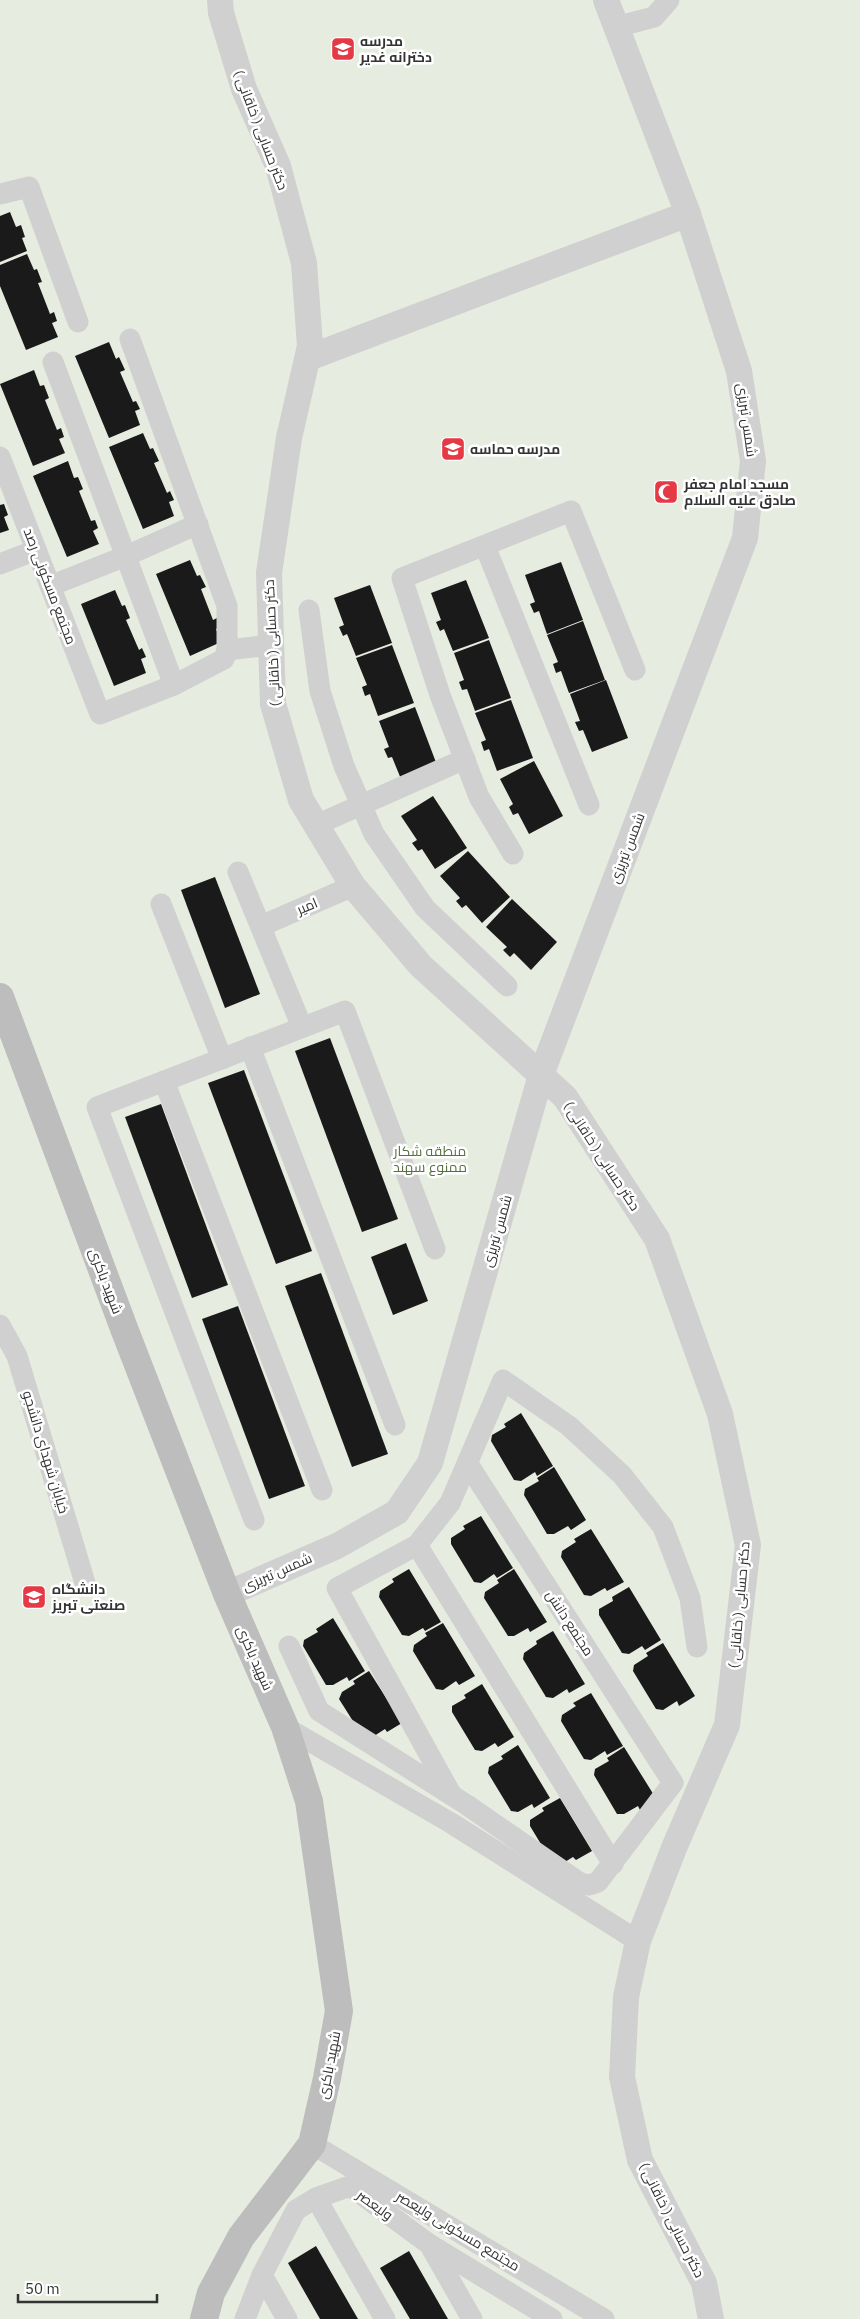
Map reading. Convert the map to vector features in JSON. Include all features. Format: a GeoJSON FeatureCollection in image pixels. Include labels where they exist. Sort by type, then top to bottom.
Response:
{"type":"FeatureCollection","features":[{"type":"Feature","properties":{"kind":"main road","name":"شهید باکری"},"geometry":{"type":"LineString","coordinates":[[0,997],[124,1331],[227,1594],[285,1727],[309,1801],[339,2011],[312,2144],[241,2238],[211,2293],[204,2319]]}},
{"type":"Feature","properties":{"kind":"street","name":"دکتر حسابی ( خاقانی )"},"geometry":{"type":"LineString","coordinates":[[220,0],[221,14],[244,89],[278,166],[304,263],[310,346],[289,438],[268,573],[273,704],[301,800],[353,886],[421,966],[565,1097],[657,1239],[720,1414],[748,1545],[727,1725],[674,1848],[638,1941],[626,1997],[622,2077],[640,2160],[704,2283],[712,2319]]}},
{"type":"Feature","properties":{"kind":"street","name":"شمس تبریزی"},"geometry":{"type":"LineString","coordinates":[[227,1594],[337,1546],[397,1512],[430,1463],[541,1075],[745,538],[753,461],[739,371],[688,214],[606,0]]}},
{"type":"Feature","properties":{"kind":"street"},"geometry":{"type":"LineString","coordinates":[[616,27],[654,17],[669,0]]}},
{"type":"Feature","properties":{"kind":"street"},"geometry":{"type":"LineString","coordinates":[[0,194],[29,187],[78,322]]}},
{"type":"Feature","properties":{"kind":"street"},"geometry":{"type":"LineString","coordinates":[[308,358],[688,214]]}},
{"type":"Feature","properties":{"kind":"street"},"geometry":{"type":"LineString","coordinates":[[53,362],[174,685],[224,659],[227,650],[227,606],[130,339]]}},
{"type":"Feature","properties":{"kind":"street","name":"مجتمع مسکونی رصد"},"geometry":{"type":"LineString","coordinates":[[0,458],[100,714],[174,685]]}},
{"type":"Feature","properties":{"kind":"street"},"geometry":{"type":"LineString","coordinates":[[513,854],[479,797],[440,695],[402,578],[571,511],[635,670]]}},
{"type":"Feature","properties":{"kind":"street"},"geometry":{"type":"LineString","coordinates":[[50,586],[126,556],[198,524]]}},
{"type":"Feature","properties":{"kind":"street"},"geometry":{"type":"LineString","coordinates":[[484,546],[589,805]]}},
{"type":"Feature","properties":{"kind":"street"},"geometry":{"type":"LineString","coordinates":[[0,564],[36,550]]}},
{"type":"Feature","properties":{"kind":"street"},"geometry":{"type":"LineString","coordinates":[[309,610],[320,691],[344,766],[374,834],[425,908],[507,986]]}},
{"type":"Feature","properties":{"kind":"street"},"geometry":{"type":"LineString","coordinates":[[227,650],[271,645]]}},
{"type":"Feature","properties":{"kind":"street"},"geometry":{"type":"LineString","coordinates":[[316,825],[465,759]]}},
{"type":"Feature","properties":{"kind":"street"},"geometry":{"type":"LineString","coordinates":[[238,872],[302,1027]]}},
{"type":"Feature","properties":{"kind":"street","name":"امیر"},"geometry":{"type":"LineString","coordinates":[[261,926],[353,886]]}},
{"type":"Feature","properties":{"kind":"street"},"geometry":{"type":"LineString","coordinates":[[161,904],[222,1058]]}},
{"type":"Feature","properties":{"kind":"street"},"geometry":{"type":"LineString","coordinates":[[254,1520],[97,1107],[345,1011],[435,1250]]}},
{"type":"Feature","properties":{"kind":"street"},"geometry":{"type":"LineString","coordinates":[[250,1047],[395,1426]]}},
{"type":"Feature","properties":{"kind":"street"},"geometry":{"type":"LineString","coordinates":[[164,1081],[322,1490]]}},
{"type":"Feature","properties":{"kind":"street","name":"خیابان شهدای دانشجو"},"geometry":{"type":"LineString","coordinates":[[0,1325],[17,1356],[85,1583]]}},
{"type":"Feature","properties":{"kind":"street"},"geometry":{"type":"LineString","coordinates":[[460,1800],[337,1588],[418,1545],[450,1503],[503,1380],[569,1426],[622,1475],[663,1527],[690,1598],[698,1647]]}},
{"type":"Feature","properties":{"kind":"street","name":"مجتمع دانش"},"geometry":{"type":"LineString","coordinates":[[468,1464],[673,1783],[613,1864]]}},
{"type":"Feature","properties":{"kind":"street"},"geometry":{"type":"LineString","coordinates":[[289,1646],[319,1711],[460,1800],[580,1883],[589,1885],[598,1882],[613,1864],[418,1545]]}},
{"type":"Feature","properties":{"kind":"street"},"geometry":{"type":"LineString","coordinates":[[285,1727],[450,1823],[638,1941]]}},
{"type":"Feature","properties":{"kind":"street"},"geometry":{"type":"LineString","coordinates":[[450,1823],[460,1800]]}},
{"type":"Feature","properties":{"kind":"street","name":"مجتمع مسکونی ولیعصر"},"geometry":{"type":"LineString","coordinates":[[312,2144],[604,2319]]}},
{"type":"Feature","properties":{"kind":"street","name":"ولیعصر"},"geometry":{"type":"LineString","coordinates":[[245,2319],[262,2275],[296,2210],[316,2198],[350,2186],[429,2244],[552,2319]]}},
{"type":"Feature","properties":{"kind":"street"},"geometry":{"type":"LineString","coordinates":[[316,2198],[385,2319]]}},
{"type":"Feature","properties":{"kind":"street"},"geometry":{"type":"LineString","coordinates":[[429,2244],[472,2319]]}},
{"type":"Feature","properties":{"kind":"street"},"geometry":{"type":"LineString","coordinates":[[262,2275],[287,2319]]}},
{"type":"Feature","properties":{"kind":"green space","name":"منطقه شکار ممنوع سهند"},"geometry":{"type":"Polygon","coordinates":[[[0,0],[860,0],[860,2319],[0,2319],[0,0]]]}},
{"type":"Feature","properties":{"kind":"building"},"geometry":{"type":"Polygon","coordinates":[[[10,212],[16,227],[21,225],[25,237],[22,238],[27,251],[0,262],[0,216],[10,212]]]}},
{"type":"Feature","properties":{"kind":"building"},"geometry":{"type":"Polygon","coordinates":[[[27,254],[34,270],[37,269],[42,282],[38,283],[50,314],[54,312],[57,321],[52,323],[58,337],[26,350],[0,286],[0,265],[27,254]]]}},
{"type":"Feature","properties":{"kind":"building"},"geometry":{"type":"Polygon","coordinates":[[[109,342],[116,359],[119,357],[125,370],[120,372],[133,402],[136,401],[140,409],[135,411],[140,425],[109,438],[75,356],[109,342]]]}},
{"type":"Feature","properties":{"kind":"building"},"geometry":{"type":"Polygon","coordinates":[[[34,370],[40,386],[44,385],[49,398],[45,400],[57,430],[61,428],[64,437],[59,439],[65,453],[33,466],[0,384],[34,370]]]}},
{"type":"Feature","properties":{"kind":"building"},"geometry":{"type":"Polygon","coordinates":[[[143,433],[150,449],[153,448],[159,461],[154,463],[167,493],[170,491],[174,500],[169,502],[174,516],[143,529],[109,447],[143,433]]]}},
{"type":"Feature","properties":{"kind":"building"},"geometry":{"type":"Polygon","coordinates":[[[68,461],[74,478],[78,477],[83,489],[79,491],[91,521],[95,520],[98,528],[93,531],[99,544],[67,557],[33,476],[68,461]]]}},
{"type":"Feature","properties":{"kind":"building"},"geometry":{"type":"Polygon","coordinates":[[[4,504],[8,515],[4,517],[9,530],[0,533],[0,505],[4,504]]]}},
{"type":"Feature","properties":{"kind":"building"},"geometry":{"type":"Polygon","coordinates":[[[190,560],[197,576],[200,575],[206,587],[201,589],[213,620],[217,618],[221,627],[216,629],[221,642],[190,656],[156,574],[190,560]]]}},
{"type":"Feature","properties":{"kind":"building"},"geometry":{"type":"Polygon","coordinates":[[[561,562],[583,620],[547,634],[539,611],[534,613],[530,604],[535,602],[525,575],[561,562]]]}},
{"type":"Feature","properties":{"kind":"building"},"geometry":{"type":"Polygon","coordinates":[[[466,580],[489,638],[453,651],[444,629],[440,631],[436,622],[441,620],[431,593],[466,580]]]}},
{"type":"Feature","properties":{"kind":"building"},"geometry":{"type":"Polygon","coordinates":[[[370,585],[392,643],[356,656],[347,634],[343,636],[339,627],[344,625],[334,598],[370,585]]]}},
{"type":"Feature","properties":{"kind":"building"},"geometry":{"type":"Polygon","coordinates":[[[115,590],[122,606],[125,605],[130,618],[126,620],[139,650],[142,648],[146,657],[141,659],[146,673],[114,686],[81,604],[115,590]]]}},
{"type":"Feature","properties":{"kind":"building"},"geometry":{"type":"Polygon","coordinates":[[[583,621],[605,680],[569,693],[561,671],[556,673],[553,664],[558,662],[547,635],[583,621]]]}},
{"type":"Feature","properties":{"kind":"building"},"geometry":{"type":"Polygon","coordinates":[[[489,640],[511,698],[475,711],[467,689],[462,690],[459,682],[464,680],[454,653],[489,640]]]}},
{"type":"Feature","properties":{"kind":"building"},"geometry":{"type":"Polygon","coordinates":[[[392,645],[414,703],[378,716],[370,694],[365,696],[362,687],[367,685],[356,658],[392,645]]]}},
{"type":"Feature","properties":{"kind":"building"},"geometry":{"type":"Polygon","coordinates":[[[606,680],[628,738],[592,752],[583,730],[579,731],[575,722],[580,721],[570,694],[606,680]]]}},
{"type":"Feature","properties":{"kind":"building"},"geometry":{"type":"Polygon","coordinates":[[[511,700],[533,758],[497,771],[489,749],[484,751],[481,742],[486,740],[475,713],[511,700]]]}},
{"type":"Feature","properties":{"kind":"building"},"geometry":{"type":"Polygon","coordinates":[[[415,707],[437,765],[401,779],[392,757],[388,758],[384,749],[389,747],[379,721],[415,707]]]}},
{"type":"Feature","properties":{"kind":"building"},"geometry":{"type":"Polygon","coordinates":[[[534,761],[563,816],[529,834],[518,813],[513,815],[509,807],[513,804],[500,779],[534,761]]]}},
{"type":"Feature","properties":{"kind":"building"},"geometry":{"type":"Polygon","coordinates":[[[433,796],[467,848],[435,869],[422,849],[418,851],[412,843],[417,840],[401,816],[433,796]]]}},
{"type":"Feature","properties":{"kind":"building"},"geometry":{"type":"Polygon","coordinates":[[[468,851],[510,897],[482,923],[466,905],[462,908],[456,901],[460,898],[440,876],[468,851]]]}},
{"type":"Feature","properties":{"kind":"building"},"geometry":{"type":"Polygon","coordinates":[[[215,877],[260,994],[225,1008],[181,890],[215,877]]]}},
{"type":"Feature","properties":{"kind":"building"},"geometry":{"type":"Polygon","coordinates":[[[512,899],[557,942],[531,970],[514,953],[510,957],[503,950],[507,947],[486,927],[512,899]]]}},
{"type":"Feature","properties":{"kind":"building"},"geometry":{"type":"Polygon","coordinates":[[[330,1038],[398,1219],[362,1232],[295,1051],[330,1038]]]}},
{"type":"Feature","properties":{"kind":"building"},"geometry":{"type":"Polygon","coordinates":[[[244,1070],[312,1251],[276,1264],[208,1083],[244,1070]]]}},
{"type":"Feature","properties":{"kind":"building"},"geometry":{"type":"Polygon","coordinates":[[[161,1104],[228,1285],[192,1298],[125,1117],[161,1104]]]}},
{"type":"Feature","properties":{"kind":"building"},"geometry":{"type":"Polygon","coordinates":[[[406,1243],[428,1301],[393,1315],[371,1257],[406,1243]]]}},
{"type":"Feature","properties":{"kind":"building"},"geometry":{"type":"Polygon","coordinates":[[[321,1273],[388,1454],[352,1467],[285,1286],[321,1273]]]}},
{"type":"Feature","properties":{"kind":"building"},"geometry":{"type":"Polygon","coordinates":[[[238,1306],[305,1486],[269,1499],[202,1319],[238,1306]]]}},
{"type":"Feature","properties":{"kind":"building"},"geometry":{"type":"Polygon","coordinates":[[[521,1413],[553,1466],[537,1476],[535,1472],[521,1481],[514,1480],[491,1441],[492,1435],[506,1427],[504,1424],[521,1413]]]}},
{"type":"Feature","properties":{"kind":"building"},"geometry":{"type":"Polygon","coordinates":[[[554,1467],[586,1520],[571,1530],[568,1526],[554,1534],[547,1534],[524,1495],[525,1489],[539,1481],[537,1478],[554,1467]]]}},
{"type":"Feature","properties":{"kind":"building"},"geometry":{"type":"Polygon","coordinates":[[[481,1516],[513,1568],[497,1578],[494,1574],[481,1583],[474,1582],[451,1544],[451,1538],[465,1529],[463,1526],[481,1516]]]}},
{"type":"Feature","properties":{"kind":"building"},"geometry":{"type":"Polygon","coordinates":[[[591,1529],[624,1582],[607,1591],[605,1588],[591,1596],[584,1595],[561,1557],[562,1551],[576,1542],[574,1539],[591,1529]]]}},
{"type":"Feature","properties":{"kind":"building"},"geometry":{"type":"Polygon","coordinates":[[[409,1569],[441,1622],[425,1631],[423,1628],[409,1636],[402,1635],[379,1597],[380,1591],[394,1582],[392,1579],[409,1569]]]}},
{"type":"Feature","properties":{"kind":"building"},"geometry":{"type":"Polygon","coordinates":[[[514,1569],[547,1622],[530,1632],[528,1628],[514,1636],[508,1636],[484,1598],[485,1592],[499,1583],[497,1580],[514,1569]]]}},
{"type":"Feature","properties":{"kind":"building"},"geometry":{"type":"Polygon","coordinates":[[[629,1587],[661,1640],[645,1650],[642,1646],[629,1654],[622,1653],[599,1615],[599,1609],[613,1601],[612,1597],[629,1587]]]}},
{"type":"Feature","properties":{"kind":"building"},"geometry":{"type":"Polygon","coordinates":[[[333,1618],[365,1671],[349,1681],[347,1677],[333,1685],[326,1685],[303,1646],[304,1640],[318,1632],[316,1629],[333,1618]]]}},
{"type":"Feature","properties":{"kind":"building"},"geometry":{"type":"Polygon","coordinates":[[[443,1623],[475,1676],[459,1685],[456,1681],[443,1690],[436,1689],[413,1651],[414,1645],[427,1636],[425,1633],[443,1623]]]}},
{"type":"Feature","properties":{"kind":"building"},"geometry":{"type":"Polygon","coordinates":[[[553,1631],[585,1684],[569,1693],[567,1689],[553,1698],[546,1697],[523,1659],[524,1653],[537,1644],[536,1641],[553,1631]]]}},
{"type":"Feature","properties":{"kind":"building"},"geometry":{"type":"Polygon","coordinates":[[[663,1643],[695,1696],[679,1706],[677,1701],[663,1710],[656,1709],[633,1671],[634,1665],[648,1656],[646,1653],[663,1643]]]}},
{"type":"Feature","properties":{"kind":"building"},"geometry":{"type":"Polygon","coordinates":[[[369,1671],[402,1723],[387,1732],[385,1729],[371,1738],[363,1737],[339,1699],[342,1692],[355,1684],[353,1681],[369,1671]]]}},
{"type":"Feature","properties":{"kind":"building"},"geometry":{"type":"Polygon","coordinates":[[[482,1684],[514,1737],[498,1747],[495,1743],[482,1751],[475,1750],[452,1712],[452,1706],[466,1698],[464,1695],[482,1684]]]}},
{"type":"Feature","properties":{"kind":"building"},"geometry":{"type":"Polygon","coordinates":[[[591,1693],[623,1746],[607,1755],[605,1751],[591,1760],[584,1759],[561,1721],[562,1715],[576,1706],[573,1703],[591,1693]]]}},
{"type":"Feature","properties":{"kind":"building"},"geometry":{"type":"Polygon","coordinates":[[[518,1745],[550,1798],[534,1808],[532,1804],[518,1812],[511,1811],[488,1773],[489,1767],[503,1759],[501,1756],[518,1745]]]}},
{"type":"Feature","properties":{"kind":"building"},"geometry":{"type":"Polygon","coordinates":[[[624,1747],[657,1800],[640,1810],[638,1806],[624,1814],[617,1814],[594,1775],[595,1769],[609,1761],[607,1758],[624,1747]]]}},
{"type":"Feature","properties":{"kind":"building"},"geometry":{"type":"Polygon","coordinates":[[[560,1798],[592,1851],[576,1860],[573,1857],[560,1865],[553,1864],[530,1826],[530,1820],[544,1811],[542,1808],[560,1798]]]}},
{"type":"Feature","properties":{"kind":"building"},"geometry":{"type":"Polygon","coordinates":[[[316,2246],[358,2319],[320,2319],[288,2263],[316,2246]]]}},
{"type":"Feature","properties":{"kind":"building"},"geometry":{"type":"Polygon","coordinates":[[[409,2251],[448,2319],[410,2319],[380,2268],[409,2251]]]}},
{"type":"Feature","properties":{"kind":"place","name":"مدرسه دخترانه غدیر"},"geometry":{"type":"Point","coordinates":[343,49]}},
{"type":"Feature","properties":{"kind":"place","name":"مدرسه حماسه"},"geometry":{"type":"Point","coordinates":[453,449]}},
{"type":"Feature","properties":{"kind":"place","name":"مسجد امام جعفر صادق علیه السلام"},"geometry":{"type":"Point","coordinates":[666,492]}},
{"type":"Feature","properties":{"kind":"place","name":"دانشگاه صنعتی تبریز"},"geometry":{"type":"Point","coordinates":[34,1597]}}]}
